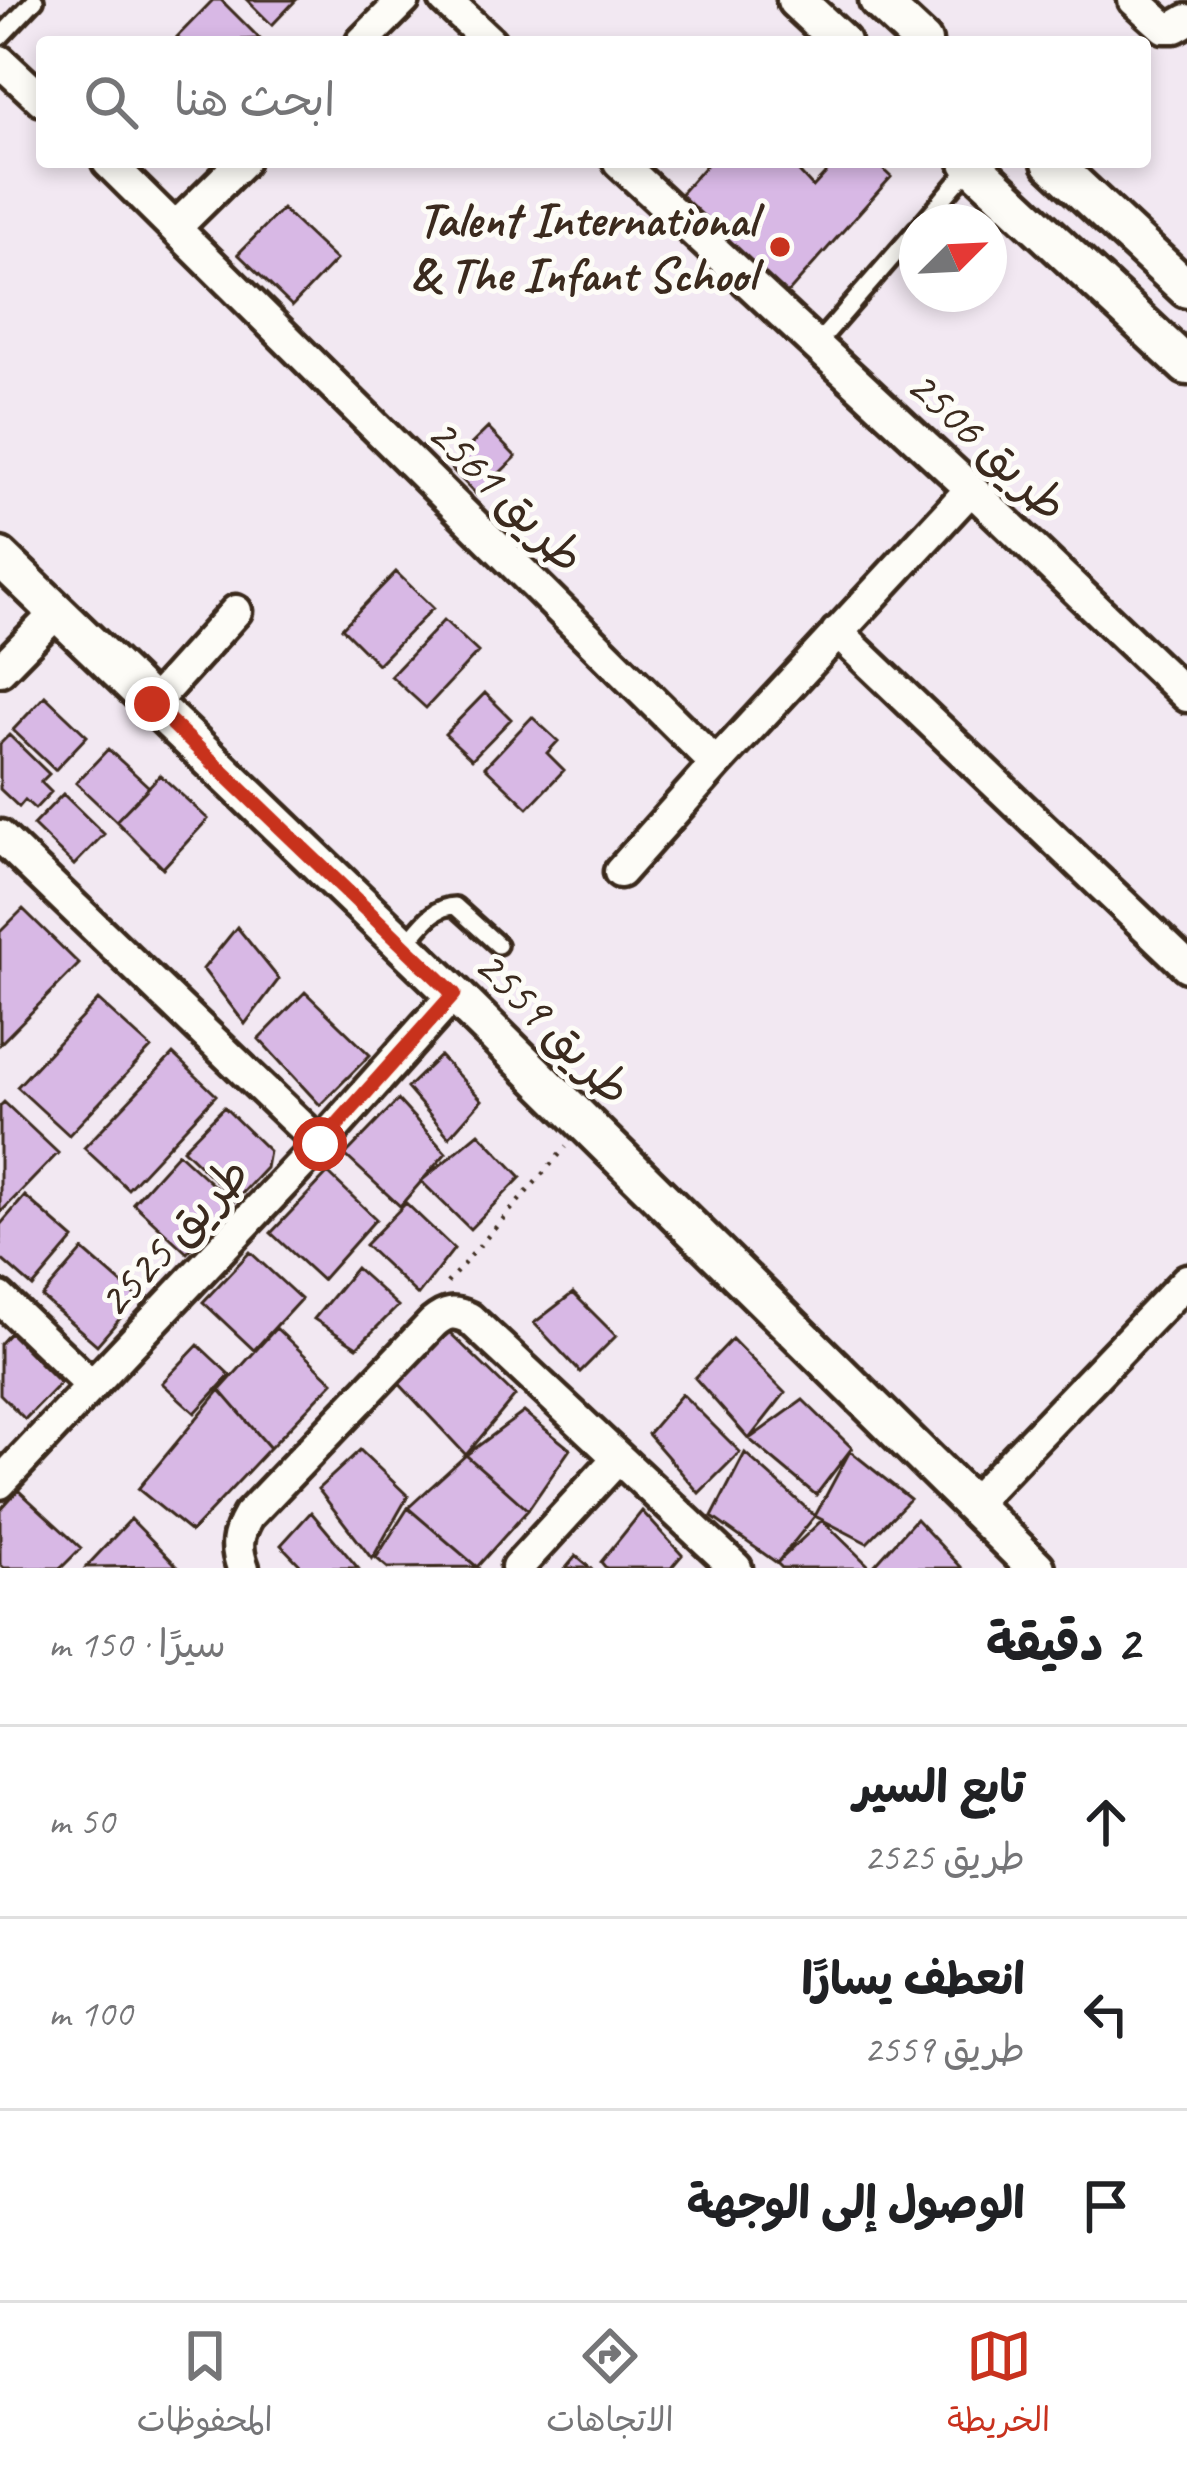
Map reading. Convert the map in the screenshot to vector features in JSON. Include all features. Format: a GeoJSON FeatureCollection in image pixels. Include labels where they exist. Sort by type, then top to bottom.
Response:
{"type":"FeatureCollection","features":[{"type":"Feature","properties":{"kind":"street"},"geometry":{"type":"LineString","coordinates":[[368,36],[404,0]]}},
{"type":"Feature","properties":{"kind":"street"},"geometry":{"type":"LineString","coordinates":[[445,0],[484,36]]}},
{"type":"Feature","properties":{"kind":"street"},"geometry":{"type":"LineString","coordinates":[[796,0],[835,36]]}},
{"type":"Feature","properties":{"kind":"street"},"geometry":{"type":"LineString","coordinates":[[878,0],[917,36]]}},
{"type":"Feature","properties":{"kind":"street"},"geometry":{"type":"LineString","coordinates":[[1134,0],[1164,27],[1187,20]]}},
{"type":"Feature","properties":{"kind":"street"},"geometry":{"type":"LineString","coordinates":[[0,61],[36,94]]}},
{"type":"Feature","properties":{"kind":"street","name":"طريق 2561"},"geometry":{"type":"LineString","coordinates":[[114,168],[716,764]]}},
{"type":"Feature","properties":{"kind":"street"},"geometry":{"type":"LineString","coordinates":[[177,226],[236,168]]}},
{"type":"Feature","properties":{"kind":"street","name":"طريق 2506"},"geometry":{"type":"LineString","coordinates":[[625,168],[1187,696]]}},
{"type":"Feature","properties":{"kind":"street"},"geometry":{"type":"LineString","coordinates":[[975,168],[1187,366]]}},
{"type":"Feature","properties":{"kind":"street"},"geometry":{"type":"LineString","coordinates":[[1058,168],[1184,283]]}},
{"type":"Feature","properties":{"kind":"street"},"geometry":{"type":"LineString","coordinates":[[620,872],[971,489]]}},
{"type":"Feature","properties":{"kind":"street","name":"طريق 2559"},"geometry":{"type":"LineString","coordinates":[[0,557],[454,994],[1036,1568]]}},
{"type":"Feature","properties":{"kind":"street"},"geometry":{"type":"LineString","coordinates":[[152,704],[236,610]]}},
{"type":"Feature","properties":{"kind":"street"},"geometry":{"type":"LineString","coordinates":[[0,670],[56,612]]}},
{"type":"Feature","properties":{"kind":"street"},"geometry":{"type":"LineString","coordinates":[[837,632],[1187,966]]}},
{"type":"Feature","properties":{"kind":"street"},"geometry":{"type":"LineString","coordinates":[[0,836],[320,1144]]}},
{"type":"Feature","properties":{"kind":"street","name":"طريق 2525"},"geometry":{"type":"LineString","coordinates":[[0,1483],[320,1144],[454,994]]}},
{"type":"Feature","properties":{"kind":"street"},"geometry":{"type":"LineString","coordinates":[[970,1507],[1187,1280]]}},
{"type":"Feature","properties":{"kind":"street"},"geometry":{"type":"LineString","coordinates":[[0,1298],[92,1386]]}},
{"type":"Feature","properties":{"kind":"street"},"geometry":{"type":"LineString","coordinates":[[243,1568],[237,1552],[238,1533],[248,1516],[443,1314],[457,1312],[469,1318],[736,1568]]}},
{"type":"Feature","properties":{"kind":"street"},"geometry":{"type":"LineString","coordinates":[[517,1568],[618,1458]]}},
{"type":"Feature","properties":{"kind":"lane"},"geometry":{"type":"LineString","coordinates":[[0,37],[35,0]]}},
{"type":"Feature","properties":{"kind":"lane"},"geometry":{"type":"LineString","coordinates":[[938,204],[968,168]]}},
{"type":"Feature","properties":{"kind":"lane"},"geometry":{"type":"LineString","coordinates":[[816,345],[899,249]]}},
{"type":"Feature","properties":{"kind":"lane"},"geometry":{"type":"LineString","coordinates":[[404,946],[446,906],[455,906],[499,945]]}},
{"type":"Feature","properties":{"kind":"path"},"geometry":{"type":"LineString","coordinates":[[443,1314],[447,1284],[586,1125]]}},
{"type":"Feature","properties":{"kind":"building"},"geometry":{"type":"Polygon","coordinates":[[[213,0],[221,0],[257,36],[178,36],[213,0]]]}},
{"type":"Feature","properties":{"kind":"building"},"geometry":{"type":"Polygon","coordinates":[[[247,0],[296,0],[272,25],[247,0]]]}},
{"type":"Feature","properties":{"kind":"building","name":"Talent International & The Infant School"},"geometry":{"type":"Polygon","coordinates":[[[704,168],[796,168],[813,187],[830,168],[881,168],[891,177],[786,295],[677,198],[704,168]]]}},
{"type":"Feature","properties":{"kind":"building"},"geometry":{"type":"Polygon","coordinates":[[[282,209],[336,260],[292,306],[238,254],[282,209]]]}},
{"type":"Feature","properties":{"kind":"building"},"geometry":{"type":"Polygon","coordinates":[[[488,428],[516,457],[477,495],[449,466],[488,428]]]}},
{"type":"Feature","properties":{"kind":"building"},"geometry":{"type":"Polygon","coordinates":[[[396,572],[433,608],[378,664],[342,628],[396,572]]]}},
{"type":"Feature","properties":{"kind":"building"},"geometry":{"type":"Polygon","coordinates":[[[444,620],[478,652],[426,708],[391,676],[444,620]]]}},
{"type":"Feature","properties":{"kind":"building"},"geometry":{"type":"Polygon","coordinates":[[[485,693],[511,719],[472,759],[445,734],[485,693]]]}},
{"type":"Feature","properties":{"kind":"building"},"geometry":{"type":"Polygon","coordinates":[[[45,696],[87,736],[55,770],[13,730],[45,696]]]}},
{"type":"Feature","properties":{"kind":"building"},"geometry":{"type":"Polygon","coordinates":[[[532,717],[558,741],[547,753],[564,770],[528,808],[485,767],[532,717]]]}},
{"type":"Feature","properties":{"kind":"building"},"geometry":{"type":"Polygon","coordinates":[[[9,735],[49,774],[41,782],[51,792],[35,809],[25,800],[19,807],[0,789],[0,744],[9,735]]]}},
{"type":"Feature","properties":{"kind":"building"},"geometry":{"type":"Polygon","coordinates":[[[108,749],[149,787],[116,821],[76,783],[108,749]]]}},
{"type":"Feature","properties":{"kind":"building"},"geometry":{"type":"Polygon","coordinates":[[[160,775],[208,819],[163,868],[116,821],[160,775]]]}},
{"type":"Feature","properties":{"kind":"building"},"geometry":{"type":"Polygon","coordinates":[[[63,794],[104,834],[74,865],[33,825],[63,794]]]}},
{"type":"Feature","properties":{"kind":"building"},"geometry":{"type":"Polygon","coordinates":[[[23,909],[79,964],[0,1044],[0,932],[23,909]]]}},
{"type":"Feature","properties":{"kind":"building"},"geometry":{"type":"Polygon","coordinates":[[[237,927],[279,979],[245,1024],[203,969],[237,927]]]}},
{"type":"Feature","properties":{"kind":"building"},"geometry":{"type":"Polygon","coordinates":[[[305,992],[370,1055],[320,1105],[259,1039],[305,992]]]}},
{"type":"Feature","properties":{"kind":"building"},"geometry":{"type":"Polygon","coordinates":[[[98,1000],[151,1048],[69,1135],[17,1087],[98,1000]]]}},
{"type":"Feature","properties":{"kind":"building"},"geometry":{"type":"Polygon","coordinates":[[[173,1054],[216,1095],[128,1189],[84,1148],[173,1054]]]}},
{"type":"Feature","properties":{"kind":"building"},"geometry":{"type":"Polygon","coordinates":[[[440,1056],[482,1100],[449,1137],[407,1088],[440,1056]]]}},
{"type":"Feature","properties":{"kind":"building"},"geometry":{"type":"Polygon","coordinates":[[[398,1100],[446,1153],[400,1206],[345,1155],[398,1100]]]}},
{"type":"Feature","properties":{"kind":"building"},"geometry":{"type":"Polygon","coordinates":[[[4,1102],[58,1153],[0,1213],[0,1106],[4,1102]]]}},
{"type":"Feature","properties":{"kind":"building"},"geometry":{"type":"Polygon","coordinates":[[[224,1107],[269,1151],[266,1168],[236,1200],[183,1149],[224,1107]]]}},
{"type":"Feature","properties":{"kind":"building"},"geometry":{"type":"Polygon","coordinates":[[[479,1133],[521,1177],[470,1229],[421,1181],[479,1133]]]}},
{"type":"Feature","properties":{"kind":"building"},"geometry":{"type":"Polygon","coordinates":[[[178,1153],[233,1203],[187,1253],[133,1203],[178,1153]]]}},
{"type":"Feature","properties":{"kind":"building"},"geometry":{"type":"Polygon","coordinates":[[[328,1173],[376,1219],[322,1280],[271,1233],[328,1173]]]}},
{"type":"Feature","properties":{"kind":"building"},"geometry":{"type":"Polygon","coordinates":[[[25,1196],[74,1239],[33,1287],[0,1258],[0,1225],[25,1196]]]}},
{"type":"Feature","properties":{"kind":"building"},"geometry":{"type":"Polygon","coordinates":[[[406,1203],[454,1249],[418,1295],[365,1245],[406,1203]]]}},
{"type":"Feature","properties":{"kind":"building"},"geometry":{"type":"Polygon","coordinates":[[[83,1250],[138,1298],[97,1345],[42,1297],[83,1250]]]}},
{"type":"Feature","properties":{"kind":"building"},"geometry":{"type":"Polygon","coordinates":[[[250,1252],[301,1299],[254,1350],[203,1302],[250,1252]]]}},
{"type":"Feature","properties":{"kind":"building"},"geometry":{"type":"Polygon","coordinates":[[[356,1268],[398,1306],[357,1347],[314,1319],[356,1268]]]}},
{"type":"Feature","properties":{"kind":"building"},"geometry":{"type":"Polygon","coordinates":[[[573,1293],[616,1336],[580,1372],[534,1323],[573,1293]]]}},
{"type":"Feature","properties":{"kind":"building"},"geometry":{"type":"Polygon","coordinates":[[[444,1327],[515,1396],[466,1455],[393,1377],[444,1327]]]}},
{"type":"Feature","properties":{"kind":"building"},"geometry":{"type":"Polygon","coordinates":[[[276,1328],[333,1382],[270,1448],[220,1390],[276,1328]]]}},
{"type":"Feature","properties":{"kind":"building"},"geometry":{"type":"Polygon","coordinates":[[[10,1333],[60,1383],[25,1419],[0,1394],[0,1344],[10,1333]]]}},
{"type":"Feature","properties":{"kind":"building"},"geometry":{"type":"Polygon","coordinates":[[[732,1339],[785,1393],[749,1439],[695,1378],[732,1339]]]}},
{"type":"Feature","properties":{"kind":"building"},"geometry":{"type":"Polygon","coordinates":[[[198,1345],[230,1375],[195,1413],[162,1383],[198,1345]]]}},
{"type":"Feature","properties":{"kind":"building"},"geometry":{"type":"Polygon","coordinates":[[[220,1390],[270,1448],[191,1532],[138,1489],[220,1390]]]}},
{"type":"Feature","properties":{"kind":"building"},"geometry":{"type":"Polygon","coordinates":[[[682,1394],[740,1452],[699,1493],[648,1434],[682,1394]]]}},
{"type":"Feature","properties":{"kind":"building"},"geometry":{"type":"Polygon","coordinates":[[[803,1400],[852,1448],[816,1495],[749,1439],[803,1400]]]}},
{"type":"Feature","properties":{"kind":"building"},"geometry":{"type":"Polygon","coordinates":[[[524,1412],[570,1449],[528,1510],[466,1455],[524,1412]]]}},
{"type":"Feature","properties":{"kind":"building"},"geometry":{"type":"Polygon","coordinates":[[[360,1450],[408,1496],[372,1559],[318,1489],[360,1450]]]}},
{"type":"Feature","properties":{"kind":"building"},"geometry":{"type":"Polygon","coordinates":[[[850,1451],[910,1499],[867,1543],[815,1516],[850,1451]]]}},
{"type":"Feature","properties":{"kind":"building"},"geometry":{"type":"Polygon","coordinates":[[[745,1453],[815,1516],[777,1563],[712,1517],[745,1453]]]}},
{"type":"Feature","properties":{"kind":"building"},"geometry":{"type":"Polygon","coordinates":[[[466,1455],[528,1510],[477,1567],[408,1508],[466,1455]]]}},
{"type":"Feature","properties":{"kind":"building"},"geometry":{"type":"Polygon","coordinates":[[[18,1490],[81,1548],[61,1568],[4,1568],[0,1564],[0,1510],[18,1490]]]}},
{"type":"Feature","properties":{"kind":"building"},"geometry":{"type":"Polygon","coordinates":[[[408,1508],[477,1567],[388,1568],[376,1558],[408,1508]]]}},
{"type":"Feature","properties":{"kind":"building"},"geometry":{"type":"Polygon","coordinates":[[[642,1511],[682,1555],[671,1568],[606,1568],[601,1562],[642,1511]]]}},
{"type":"Feature","properties":{"kind":"building"},"geometry":{"type":"Polygon","coordinates":[[[311,1512],[358,1568],[303,1568],[281,1545],[311,1512]]]}},
{"type":"Feature","properties":{"kind":"building"},"geometry":{"type":"Polygon","coordinates":[[[131,1519],[177,1566],[86,1567],[131,1519]]]}},
{"type":"Feature","properties":{"kind":"building"},"geometry":{"type":"Polygon","coordinates":[[[916,1519],[962,1568],[872,1568],[916,1519]]]}},
{"type":"Feature","properties":{"kind":"building"},"geometry":{"type":"Polygon","coordinates":[[[822,1520],[871,1568],[782,1568],[777,1563],[822,1520]]]}},
{"type":"Feature","properties":{"kind":"building"},"geometry":{"type":"Polygon","coordinates":[[[576,1556],[590,1568],[566,1568],[576,1556]]]}},
{"type":"Feature","properties":{"kind":"place","name":"Talent International & The Infant School"},"geometry":{"type":"Point","coordinates":[780,247]}},
{"type":"Feature","properties":{"kind":"route"},"geometry":{"type":"LineString","coordinates":[[152,704],[454,994],[320,1144]]}}]}
